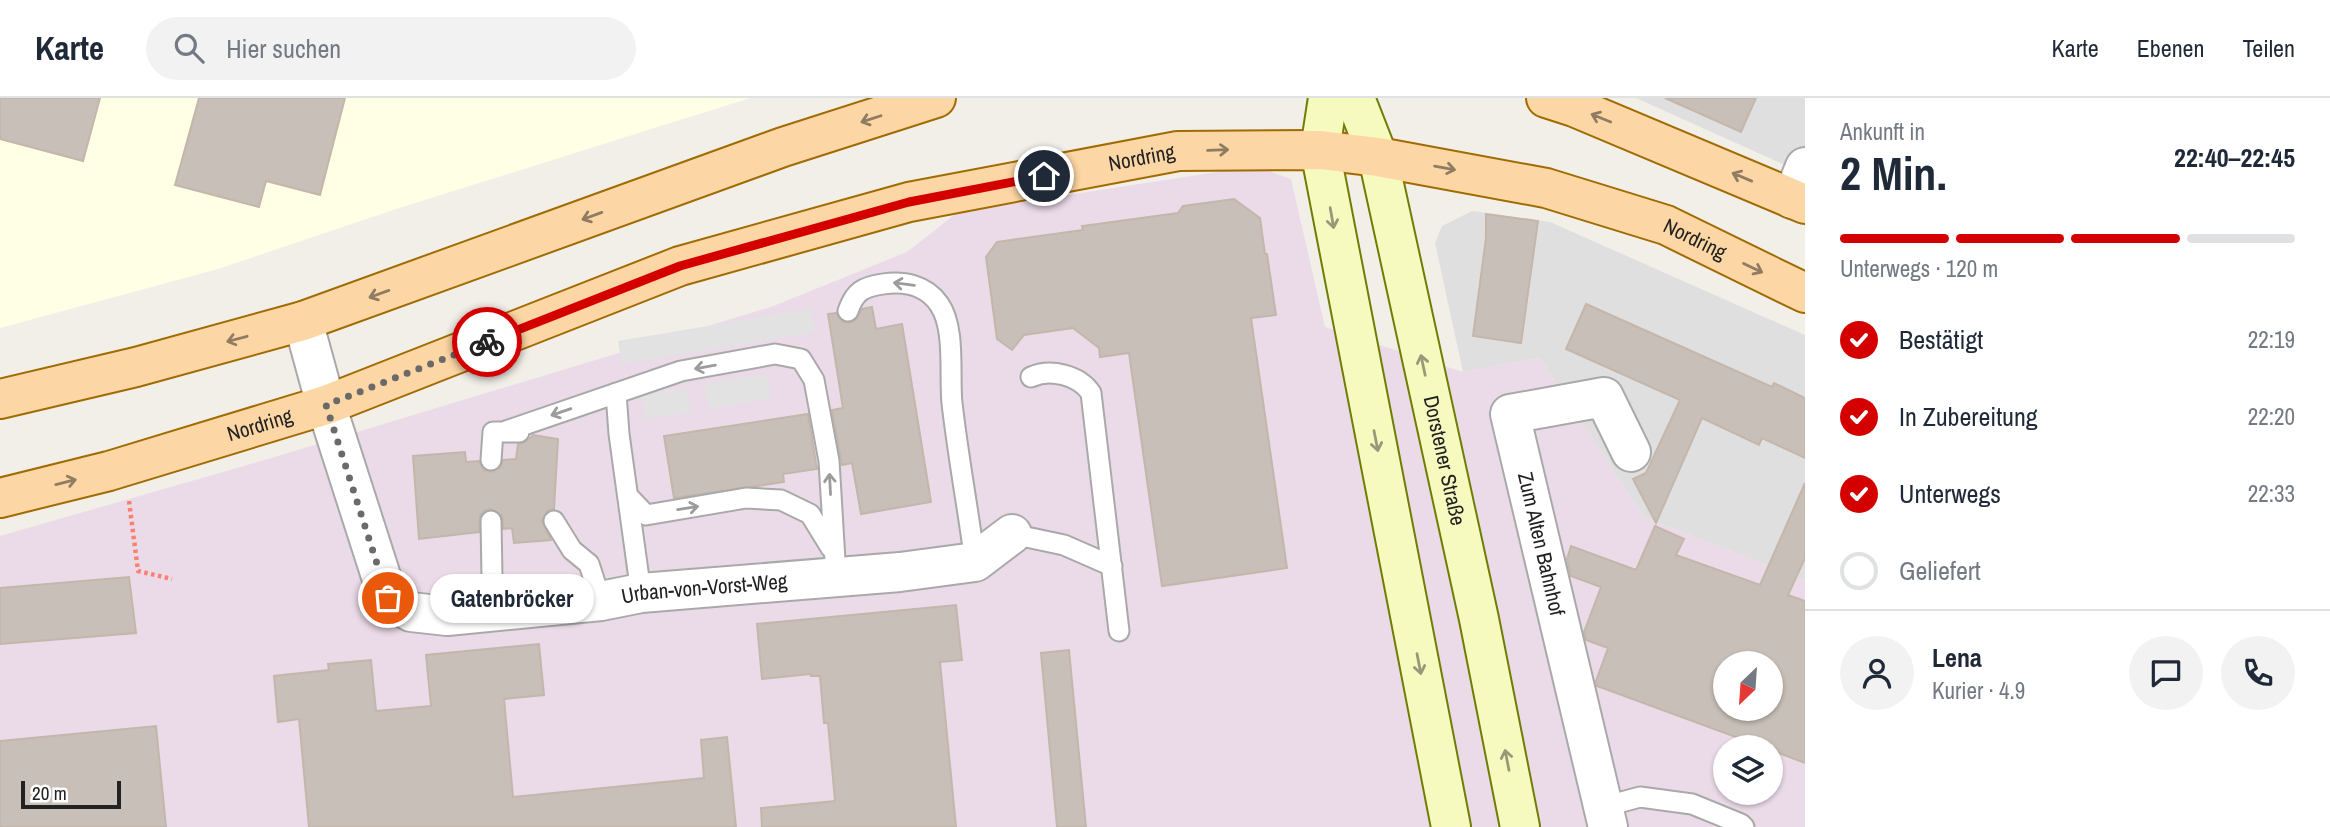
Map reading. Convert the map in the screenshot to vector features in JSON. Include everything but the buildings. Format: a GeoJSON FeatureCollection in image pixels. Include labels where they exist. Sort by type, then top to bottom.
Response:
{"type":"FeatureCollection","features":[{"type":"Feature","properties":{"kind":"main road"},"geometry":{"type":"LineString","coordinates":[[0,399],[136,367],[303,321],[783,147],[936,98]]}},
{"type":"Feature","properties":{"kind":"main road"},"geometry":{"type":"LineString","coordinates":[[1328,98],[1320,150],[1451,827]]}},
{"type":"Feature","properties":{"kind":"main road","name":"Dorstener Straße"},"geometry":{"type":"LineString","coordinates":[[1355,98],[1378,157],[1479,619],[1520,827]]}},
{"type":"Feature","properties":{"kind":"main road"},"geometry":{"type":"LineString","coordinates":[[1546,98],[1801,190]]}},
{"type":"Feature","properties":{"kind":"main road","name":"Nordring"},"geometry":{"type":"LineString","coordinates":[[0,498],[109,471],[326,405],[680,266],[909,202],[1178,151],[1320,150],[1378,157],[1546,188],[1666,225],[1805,293]]}},
{"type":"Feature","properties":{"kind":"street","name":"Urban-von-Vorst-Weg"},"geometry":{"type":"LineString","coordinates":[[303,321],[326,405],[388,598],[411,611],[447,616],[600,601],[835,565],[900,572],[975,562],[1012,534]]}},
{"type":"Feature","properties":{"kind":"street","name":"Zum Alten Bahnhof"},"geometry":{"type":"LineString","coordinates":[[1605,817],[1510,414],[1604,397],[1631,452]]}},
{"type":"Feature","properties":{"kind":"lane"},"geometry":{"type":"LineString","coordinates":[[848,311],[852,300],[866,286],[892,283],[921,286],[940,304],[949,328],[952,402],[975,562]]}},
{"type":"Feature","properties":{"kind":"lane"},"geometry":{"type":"LineString","coordinates":[[491,460],[493,432],[513,431],[681,371],[775,354],[802,359],[814,380],[829,461],[835,565]]}},
{"type":"Feature","properties":{"kind":"lane"},"geometry":{"type":"LineString","coordinates":[[1031,377],[1040,373],[1062,374],[1081,383],[1091,393],[1119,631]]}},
{"type":"Feature","properties":{"kind":"lane"},"geometry":{"type":"LineString","coordinates":[[616,393],[619,434],[641,593]]}},
{"type":"Feature","properties":{"kind":"lane"},"geometry":{"type":"LineString","coordinates":[[628,496],[646,514],[746,498],[781,500],[810,514],[835,565]]}},
{"type":"Feature","properties":{"kind":"lane"},"geometry":{"type":"LineString","coordinates":[[482,613],[492,578],[491,521]]}},
{"type":"Feature","properties":{"kind":"lane"},"geometry":{"type":"LineString","coordinates":[[554,521],[572,550],[589,564],[600,601]]}},
{"type":"Feature","properties":{"kind":"lane"},"geometry":{"type":"LineString","coordinates":[[1012,534],[1064,544],[1112,566]]}},
{"type":"Feature","properties":{"kind":"lane"},"geometry":{"type":"LineString","coordinates":[[1605,817],[1640,797],[1692,804],[1744,827]]}},
{"type":"Feature","properties":{"kind":"path"},"geometry":{"type":"LineString","coordinates":[[109,471],[131,503],[138,571],[172,579]]}},
{"type":"Feature","properties":{"kind":"shaded area"},"geometry":{"type":"Polygon","coordinates":[[[0,98],[750,98],[393,210],[218,269],[0,328],[0,98]]]}},
{"type":"Feature","properties":{"kind":"shaded area"},"geometry":{"type":"Polygon","coordinates":[[[1636,98],[1805,98],[1805,174],[1636,98]]]}},
{"type":"Feature","properties":{"kind":"shaded area"},"geometry":{"type":"Polygon","coordinates":[[[1256,166],[1291,179],[1325,327],[1463,372],[1540,358],[1644,517],[1805,580],[1805,827],[0,827],[0,536],[268,459],[771,307],[907,252],[958,212],[1256,166]]]}},
{"type":"Feature","properties":{"kind":"shaded area"},"geometry":{"type":"Polygon","coordinates":[[[1472,211],[1550,222],[1805,335],[1805,580],[1644,517],[1540,358],[1463,372],[1435,243],[1442,226],[1472,211]]]}},
{"type":"Feature","properties":{"kind":"shaded area"},"geometry":{"type":"Polygon","coordinates":[[[811,309],[815,332],[622,364],[618,341],[811,309]]]}},
{"type":"Feature","properties":{"kind":"shaded area"},"geometry":{"type":"Polygon","coordinates":[[[766,374],[771,399],[708,409],[705,384],[766,374]]]}},
{"type":"Feature","properties":{"kind":"shaded area"},"geometry":{"type":"Polygon","coordinates":[[[686,388],[691,412],[645,419],[642,395],[686,388]]]}},
{"type":"Feature","properties":{"kind":"way so far"},"geometry":{"type":"LineString","coordinates":[[388,598],[326,405],[487,342]]}},
{"type":"Feature","properties":{"kind":"place","name":"Gatenbröcker"},"geometry":{"type":"Point","coordinates":[388,598]}},
{"type":"Feature","properties":{"kind":"route"},"geometry":{"type":"LineString","coordinates":[[487,342],[680,266],[909,202],[1044,176]]}}]}
